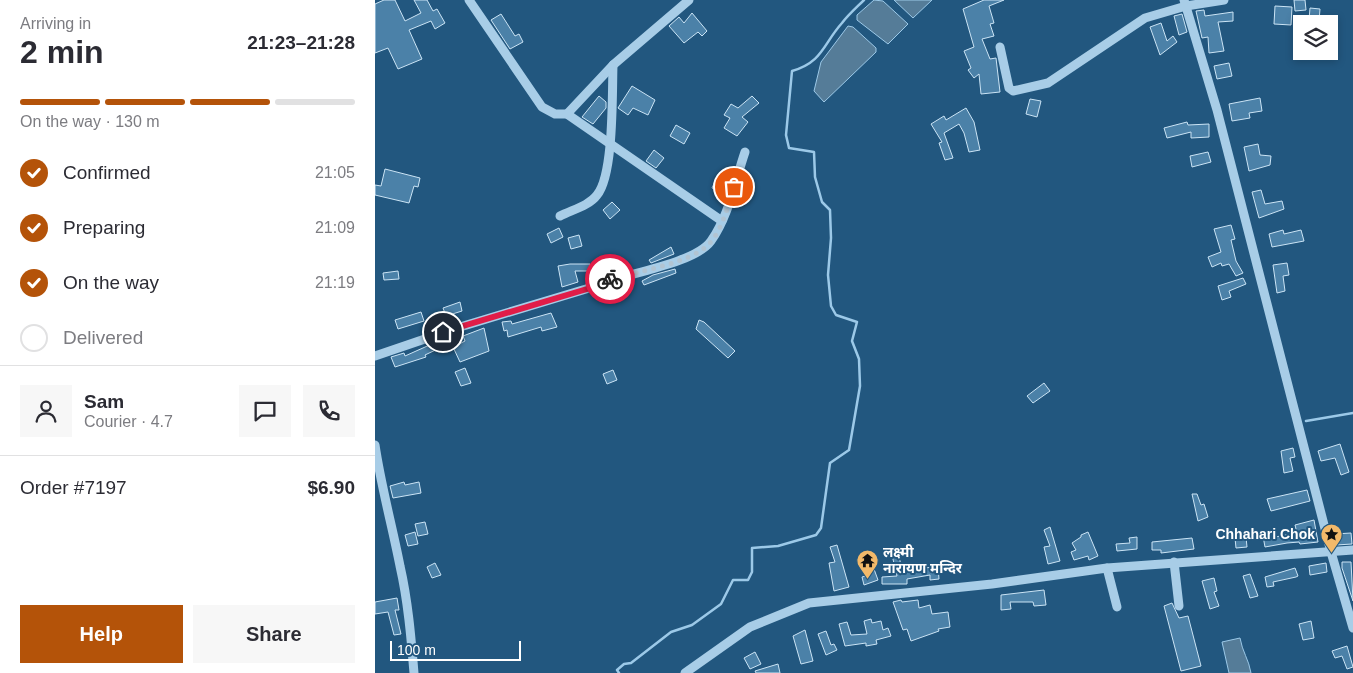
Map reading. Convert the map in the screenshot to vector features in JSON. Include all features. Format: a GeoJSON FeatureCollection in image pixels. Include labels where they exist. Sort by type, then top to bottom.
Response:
{"type":"FeatureCollection","features":[{"type":"Feature","properties":{"kind":"street"},"geometry":{"type":"LineString","coordinates":[[469,0],[542,106],[555,114],[567,114],[722,221]]}},
{"type":"Feature","properties":{"kind":"street"},"geometry":{"type":"LineString","coordinates":[[567,114],[613,65],[689,0]]}},
{"type":"Feature","properties":{"kind":"street"},"geometry":{"type":"LineString","coordinates":[[1000,47],[1009,88],[1013,91],[1048,82],[1140,21],[1185,3],[1225,0]]}},
{"type":"Feature","properties":{"kind":"street"},"geometry":{"type":"LineString","coordinates":[[1185,3],[1217,110],[1331,552],[1353,628]]}},
{"type":"Feature","properties":{"kind":"street"},"geometry":{"type":"LineString","coordinates":[[560,216],[596,197],[601,189],[611,146],[613,65]]}},
{"type":"Feature","properties":{"kind":"street"},"geometry":{"type":"LineString","coordinates":[[375,356],[460,327],[587,289],[602,281],[694,255],[710,243],[722,221],[745,152]]}},
{"type":"Feature","properties":{"kind":"street"},"geometry":{"type":"LineString","coordinates":[[375,445],[380,478],[401,567],[410,625],[414,673]]}},
{"type":"Feature","properties":{"kind":"street"},"geometry":{"type":"LineString","coordinates":[[685,673],[750,626],[809,602],[992,584],[1107,568],[1353,550]]}},
{"type":"Feature","properties":{"kind":"street"},"geometry":{"type":"LineString","coordinates":[[1174,562],[1179,606]]}},
{"type":"Feature","properties":{"kind":"street"},"geometry":{"type":"LineString","coordinates":[[1107,568],[1117,607]]}},
{"type":"Feature","properties":{"kind":"water"},"geometry":{"type":"Polygon","coordinates":[[[874,0],[883,1],[908,24],[888,44],[857,20],[857,15],[874,0]]]}},
{"type":"Feature","properties":{"kind":"water"},"geometry":{"type":"Polygon","coordinates":[[[894,0],[932,0],[913,18],[894,0]]]}},
{"type":"Feature","properties":{"kind":"water"},"geometry":{"type":"Polygon","coordinates":[[[848,26],[853,27],[876,48],[876,52],[824,102],[814,91],[821,62],[848,26]]]}},
{"type":"Feature","properties":{"kind":"water"},"geometry":{"type":"Polygon","coordinates":[[[1240,638],[1251,673],[1229,673],[1222,642],[1240,638]]]}},
{"type":"Feature","properties":{"kind":"building"},"geometry":{"type":"Polygon","coordinates":[[[384,0],[395,0],[405,21],[421,13],[414,0],[427,0],[433,11],[437,9],[445,23],[435,29],[431,21],[409,30],[422,59],[398,69],[388,48],[375,53],[375,4],[384,0]]]}},
{"type":"Feature","properties":{"kind":"building"},"geometry":{"type":"Polygon","coordinates":[[[984,0],[1004,0],[989,6],[994,23],[990,24],[994,36],[982,39],[990,59],[996,58],[1000,92],[981,94],[979,74],[974,78],[968,70],[971,68],[964,51],[974,47],[963,9],[984,0]]]}},
{"type":"Feature","properties":{"kind":"building"},"geometry":{"type":"Polygon","coordinates":[[[1294,0],[1305,0],[1306,10],[1295,11],[1294,0]]]}},
{"type":"Feature","properties":{"kind":"building"},"geometry":{"type":"Polygon","coordinates":[[[1275,6],[1292,7],[1291,25],[1274,24],[1275,6]]]}},
{"type":"Feature","properties":{"kind":"building"},"geometry":{"type":"Polygon","coordinates":[[[1310,8],[1320,9],[1320,15],[1309,15],[1310,8]]]}},
{"type":"Feature","properties":{"kind":"building"},"geometry":{"type":"Polygon","coordinates":[[[1204,10],[1205,16],[1233,12],[1233,21],[1218,22],[1224,51],[1209,53],[1208,37],[1202,38],[1196,11],[1204,10]]]}},
{"type":"Feature","properties":{"kind":"building"},"geometry":{"type":"Polygon","coordinates":[[[692,13],[707,31],[702,36],[698,32],[684,43],[669,26],[679,17],[684,23],[692,13]]]}},
{"type":"Feature","properties":{"kind":"building"},"geometry":{"type":"Polygon","coordinates":[[[501,14],[515,36],[519,34],[523,42],[510,49],[491,20],[501,14]]]}},
{"type":"Feature","properties":{"kind":"building"},"geometry":{"type":"Polygon","coordinates":[[[1182,14],[1187,32],[1179,35],[1174,16],[1182,14]]]}},
{"type":"Feature","properties":{"kind":"building"},"geometry":{"type":"Polygon","coordinates":[[[1161,23],[1167,41],[1173,36],[1177,42],[1160,55],[1150,27],[1161,23]]]}},
{"type":"Feature","properties":{"kind":"building"},"geometry":{"type":"Polygon","coordinates":[[[1229,63],[1232,76],[1217,79],[1214,66],[1229,63]]]}},
{"type":"Feature","properties":{"kind":"building"},"geometry":{"type":"Polygon","coordinates":[[[632,86],[655,100],[648,115],[633,108],[628,115],[618,108],[632,86]]]}},
{"type":"Feature","properties":{"kind":"building"},"geometry":{"type":"Polygon","coordinates":[[[599,96],[606,102],[606,108],[593,124],[582,117],[599,96]]]}},
{"type":"Feature","properties":{"kind":"building"},"geometry":{"type":"Polygon","coordinates":[[[752,96],[759,103],[742,117],[748,122],[737,136],[724,128],[730,118],[724,115],[731,104],[738,108],[752,96]]]}},
{"type":"Feature","properties":{"kind":"building"},"geometry":{"type":"Polygon","coordinates":[[[1260,98],[1262,111],[1249,113],[1250,118],[1232,121],[1229,104],[1260,98]]]}},
{"type":"Feature","properties":{"kind":"building"},"geometry":{"type":"Polygon","coordinates":[[[1030,99],[1041,101],[1037,117],[1026,114],[1030,99]]]}},
{"type":"Feature","properties":{"kind":"building"},"geometry":{"type":"Polygon","coordinates":[[[966,108],[974,122],[980,150],[969,152],[964,133],[959,124],[944,133],[953,158],[945,160],[939,143],[942,142],[931,124],[944,116],[946,120],[966,108]]]}},
{"type":"Feature","properties":{"kind":"building"},"geometry":{"type":"Polygon","coordinates":[[[1187,122],[1188,125],[1209,124],[1209,137],[1191,138],[1191,132],[1167,138],[1164,128],[1187,122]]]}},
{"type":"Feature","properties":{"kind":"building"},"geometry":{"type":"Polygon","coordinates":[[[676,125],[690,133],[684,144],[670,136],[676,125]]]}},
{"type":"Feature","properties":{"kind":"building"},"geometry":{"type":"Polygon","coordinates":[[[1258,144],[1260,155],[1271,156],[1270,165],[1249,171],[1244,147],[1258,144]]]}},
{"type":"Feature","properties":{"kind":"building"},"geometry":{"type":"Polygon","coordinates":[[[654,150],[664,158],[656,168],[646,161],[654,150]]]}},
{"type":"Feature","properties":{"kind":"building"},"geometry":{"type":"Polygon","coordinates":[[[1208,152],[1211,162],[1192,167],[1190,156],[1208,152]]]}},
{"type":"Feature","properties":{"kind":"building"},"geometry":{"type":"Polygon","coordinates":[[[385,169],[420,178],[418,187],[414,186],[409,203],[375,195],[375,185],[381,186],[385,169]]]}},
{"type":"Feature","properties":{"kind":"building"},"geometry":{"type":"Polygon","coordinates":[[[716,179],[724,182],[725,180],[729,181],[725,195],[712,188],[716,179]]]}},
{"type":"Feature","properties":{"kind":"building"},"geometry":{"type":"Polygon","coordinates":[[[1261,190],[1265,204],[1282,201],[1284,209],[1259,218],[1252,192],[1261,190]]]}},
{"type":"Feature","properties":{"kind":"building"},"geometry":{"type":"Polygon","coordinates":[[[612,202],[620,210],[610,219],[603,210],[612,202]]]}},
{"type":"Feature","properties":{"kind":"building"},"geometry":{"type":"Polygon","coordinates":[[[1231,225],[1235,239],[1231,240],[1236,261],[1243,273],[1236,276],[1229,264],[1222,266],[1221,263],[1212,267],[1208,257],[1221,252],[1214,229],[1231,225]]]}},
{"type":"Feature","properties":{"kind":"building"},"geometry":{"type":"Polygon","coordinates":[[[559,228],[563,237],[551,243],[547,234],[559,228]]]}},
{"type":"Feature","properties":{"kind":"building"},"geometry":{"type":"Polygon","coordinates":[[[1283,230],[1284,234],[1301,230],[1304,241],[1272,247],[1269,234],[1283,230]]]}},
{"type":"Feature","properties":{"kind":"building"},"geometry":{"type":"Polygon","coordinates":[[[579,235],[582,246],[571,249],[568,238],[579,235]]]}},
{"type":"Feature","properties":{"kind":"building"},"geometry":{"type":"Polygon","coordinates":[[[671,247],[674,254],[651,263],[649,260],[671,247]]]}},
{"type":"Feature","properties":{"kind":"building"},"geometry":{"type":"Polygon","coordinates":[[[1287,263],[1289,275],[1283,276],[1285,291],[1277,293],[1273,265],[1287,263]]]}},
{"type":"Feature","properties":{"kind":"building"},"geometry":{"type":"Polygon","coordinates":[[[590,264],[590,271],[575,271],[578,282],[562,287],[558,266],[590,264]]]}},
{"type":"Feature","properties":{"kind":"building"},"geometry":{"type":"Polygon","coordinates":[[[603,266],[617,266],[617,272],[603,275],[603,266]]]}},
{"type":"Feature","properties":{"kind":"building"},"geometry":{"type":"Polygon","coordinates":[[[675,269],[676,273],[644,285],[642,281],[653,275],[675,269]]]}},
{"type":"Feature","properties":{"kind":"building"},"geometry":{"type":"Polygon","coordinates":[[[398,271],[399,279],[384,280],[383,273],[398,271]]]}},
{"type":"Feature","properties":{"kind":"building"},"geometry":{"type":"Polygon","coordinates":[[[1243,278],[1246,284],[1229,291],[1231,297],[1222,300],[1218,286],[1243,278]]]}},
{"type":"Feature","properties":{"kind":"building"},"geometry":{"type":"Polygon","coordinates":[[[460,302],[462,311],[446,316],[443,308],[460,302]]]}},
{"type":"Feature","properties":{"kind":"building"},"geometry":{"type":"Polygon","coordinates":[[[421,312],[424,321],[398,329],[395,320],[421,312]]]}},
{"type":"Feature","properties":{"kind":"building"},"geometry":{"type":"Polygon","coordinates":[[[551,313],[557,327],[542,331],[541,327],[508,337],[507,330],[504,331],[502,322],[511,321],[512,324],[551,313]]]}},
{"type":"Feature","properties":{"kind":"building"},"geometry":{"type":"Polygon","coordinates":[[[699,320],[704,322],[735,351],[728,358],[696,329],[699,320]]]}},
{"type":"Feature","properties":{"kind":"building"},"geometry":{"type":"Polygon","coordinates":[[[484,328],[489,351],[460,362],[453,347],[465,341],[463,336],[484,328]]]}},
{"type":"Feature","properties":{"kind":"building"},"geometry":{"type":"Polygon","coordinates":[[[443,339],[446,345],[425,355],[426,357],[395,367],[391,357],[404,353],[405,356],[443,339]]]}},
{"type":"Feature","properties":{"kind":"building"},"geometry":{"type":"Polygon","coordinates":[[[465,368],[471,383],[461,386],[455,372],[465,368]]]}},
{"type":"Feature","properties":{"kind":"building"},"geometry":{"type":"Polygon","coordinates":[[[613,370],[617,380],[607,384],[603,374],[613,370]]]}},
{"type":"Feature","properties":{"kind":"building"},"geometry":{"type":"Polygon","coordinates":[[[1044,383],[1050,391],[1033,403],[1027,396],[1044,383]]]}},
{"type":"Feature","properties":{"kind":"building"},"geometry":{"type":"Polygon","coordinates":[[[1340,444],[1349,472],[1341,475],[1335,458],[1321,461],[1318,451],[1340,444]]]}},
{"type":"Feature","properties":{"kind":"building"},"geometry":{"type":"Polygon","coordinates":[[[1293,448],[1295,457],[1290,458],[1293,471],[1284,473],[1281,451],[1293,448]]]}},
{"type":"Feature","properties":{"kind":"building"},"geometry":{"type":"Polygon","coordinates":[[[404,482],[405,485],[419,482],[421,493],[393,498],[390,486],[404,482]]]}},
{"type":"Feature","properties":{"kind":"building"},"geometry":{"type":"Polygon","coordinates":[[[1307,490],[1310,501],[1271,511],[1267,499],[1307,490]]]}},
{"type":"Feature","properties":{"kind":"building"},"geometry":{"type":"Polygon","coordinates":[[[1192,494],[1197,494],[1201,505],[1204,504],[1208,517],[1198,521],[1192,494]]]}},
{"type":"Feature","properties":{"kind":"building"},"geometry":{"type":"Polygon","coordinates":[[[1314,520],[1318,542],[1287,543],[1265,547],[1263,536],[1274,534],[1275,537],[1297,533],[1295,525],[1314,520]]]}},
{"type":"Feature","properties":{"kind":"building"},"geometry":{"type":"Polygon","coordinates":[[[425,522],[428,534],[418,536],[415,524],[425,522]]]}},
{"type":"Feature","properties":{"kind":"building"},"geometry":{"type":"Polygon","coordinates":[[[1050,527],[1060,561],[1048,564],[1044,547],[1050,546],[1044,530],[1050,527]]]}},
{"type":"Feature","properties":{"kind":"building"},"geometry":{"type":"Polygon","coordinates":[[[415,532],[418,544],[408,546],[405,535],[415,532]]]}},
{"type":"Feature","properties":{"kind":"building"},"geometry":{"type":"Polygon","coordinates":[[[1088,532],[1098,556],[1089,560],[1088,556],[1074,560],[1071,552],[1076,550],[1072,543],[1088,532]]]}},
{"type":"Feature","properties":{"kind":"building"},"geometry":{"type":"Polygon","coordinates":[[[1351,533],[1352,544],[1336,545],[1334,534],[1351,533]]]}},
{"type":"Feature","properties":{"kind":"building"},"geometry":{"type":"Polygon","coordinates":[[[1137,537],[1137,549],[1117,551],[1116,544],[1130,543],[1129,538],[1137,537]]]}},
{"type":"Feature","properties":{"kind":"building"},"geometry":{"type":"Polygon","coordinates":[[[1246,537],[1247,547],[1236,548],[1235,538],[1246,537]]]}},
{"type":"Feature","properties":{"kind":"building"},"geometry":{"type":"Polygon","coordinates":[[[1192,538],[1194,549],[1161,553],[1161,550],[1152,550],[1152,542],[1192,538]]]}},
{"type":"Feature","properties":{"kind":"building"},"geometry":{"type":"Polygon","coordinates":[[[837,545],[849,587],[834,591],[829,563],[835,562],[830,547],[837,545]]]}},
{"type":"Feature","properties":{"kind":"building"},"geometry":{"type":"Polygon","coordinates":[[[898,553],[902,569],[921,566],[921,568],[938,567],[939,579],[930,580],[930,575],[907,579],[907,584],[882,584],[882,577],[897,576],[892,555],[898,553]]]}},
{"type":"Feature","properties":{"kind":"building"},"geometry":{"type":"Polygon","coordinates":[[[1342,562],[1351,562],[1353,601],[1342,568],[1342,562]]]}},
{"type":"Feature","properties":{"kind":"building"},"geometry":{"type":"Polygon","coordinates":[[[435,563],[441,575],[432,578],[427,567],[435,563]]]}},
{"type":"Feature","properties":{"kind":"building"},"geometry":{"type":"Polygon","coordinates":[[[1326,563],[1327,572],[1310,575],[1309,566],[1326,563]]]}},
{"type":"Feature","properties":{"kind":"building"},"geometry":{"type":"Polygon","coordinates":[[[1295,568],[1298,576],[1273,582],[1274,586],[1267,587],[1265,577],[1295,568]]]}},
{"type":"Feature","properties":{"kind":"building"},"geometry":{"type":"Polygon","coordinates":[[[874,569],[878,580],[864,585],[862,577],[869,575],[867,571],[874,569]]]}},
{"type":"Feature","properties":{"kind":"building"},"geometry":{"type":"Polygon","coordinates":[[[1250,574],[1258,596],[1250,598],[1243,576],[1250,574]]]}},
{"type":"Feature","properties":{"kind":"building"},"geometry":{"type":"Polygon","coordinates":[[[1214,578],[1217,591],[1214,592],[1219,606],[1210,609],[1202,581],[1214,578]]]}},
{"type":"Feature","properties":{"kind":"building"},"geometry":{"type":"Polygon","coordinates":[[[1044,590],[1046,605],[1034,606],[1033,602],[1010,602],[1011,609],[1001,610],[1001,595],[1044,590]]]}},
{"type":"Feature","properties":{"kind":"building"},"geometry":{"type":"Polygon","coordinates":[[[397,598],[399,610],[395,610],[401,634],[394,635],[388,612],[375,614],[375,602],[397,598]]]}},
{"type":"Feature","properties":{"kind":"building"},"geometry":{"type":"Polygon","coordinates":[[[901,600],[902,602],[918,600],[919,608],[930,605],[932,614],[948,612],[950,627],[938,629],[939,631],[911,641],[907,629],[903,630],[893,602],[901,600]]]}},
{"type":"Feature","properties":{"kind":"building"},"geometry":{"type":"Polygon","coordinates":[[[1172,603],[1179,618],[1188,616],[1201,666],[1181,671],[1164,606],[1172,603]]]}},
{"type":"Feature","properties":{"kind":"building"},"geometry":{"type":"Polygon","coordinates":[[[871,619],[872,623],[881,621],[883,630],[888,628],[891,636],[876,640],[877,644],[866,646],[866,643],[845,646],[839,624],[847,622],[851,635],[867,634],[864,621],[871,619]]]}},
{"type":"Feature","properties":{"kind":"building"},"geometry":{"type":"Polygon","coordinates":[[[1311,621],[1314,638],[1303,640],[1299,624],[1311,621]]]}},
{"type":"Feature","properties":{"kind":"building"},"geometry":{"type":"Polygon","coordinates":[[[805,630],[813,661],[801,664],[793,636],[805,630]]]}},
{"type":"Feature","properties":{"kind":"building"},"geometry":{"type":"Polygon","coordinates":[[[826,631],[831,645],[834,644],[837,650],[826,655],[818,634],[826,631]]]}},
{"type":"Feature","properties":{"kind":"building"},"geometry":{"type":"Polygon","coordinates":[[[1347,646],[1353,667],[1347,669],[1342,656],[1335,658],[1332,651],[1347,646]]]}},
{"type":"Feature","properties":{"kind":"building"},"geometry":{"type":"Polygon","coordinates":[[[755,652],[761,664],[750,669],[744,658],[755,652]]]}},
{"type":"Feature","properties":{"kind":"building"},"geometry":{"type":"Polygon","coordinates":[[[778,664],[780,673],[756,673],[755,671],[778,664]]]}},
{"type":"Feature","properties":{"kind":"waterway"},"geometry":{"type":"LineString","coordinates":[[619,673],[617,670],[624,664],[631,663],[671,632],[692,625],[721,604],[733,580],[748,580],[752,572],[752,548],[778,546],[816,535],[821,528],[830,463],[849,450],[860,386],[859,359],[852,341],[857,322],[836,315],[831,306],[828,275],[831,238],[830,210],[822,202],[815,177],[814,152],[789,148],[786,135],[792,71],[810,63],[821,52],[844,20],[864,0]]}},
{"type":"Feature","properties":{"kind":"waterway"},"geometry":{"type":"LineString","coordinates":[[1306,421],[1353,413]]}},
{"type":"Feature","properties":{"kind":"way so far"},"geometry":{"type":"LineString","coordinates":[[610,279],[694,255],[710,243],[722,221],[734,187]]}},
{"type":"Feature","properties":{"kind":"place","name":"Chhahari Chok"},"geometry":{"type":"Point","coordinates":[1331,553]}},
{"type":"Feature","properties":{"kind":"place","name":"लक्ष्मी नारायण मन्दिर"},"geometry":{"type":"Point","coordinates":[867,579]}},
{"type":"Feature","properties":{"kind":"route"},"geometry":{"type":"LineString","coordinates":[[443,332],[587,289],[610,279]]}}]}
